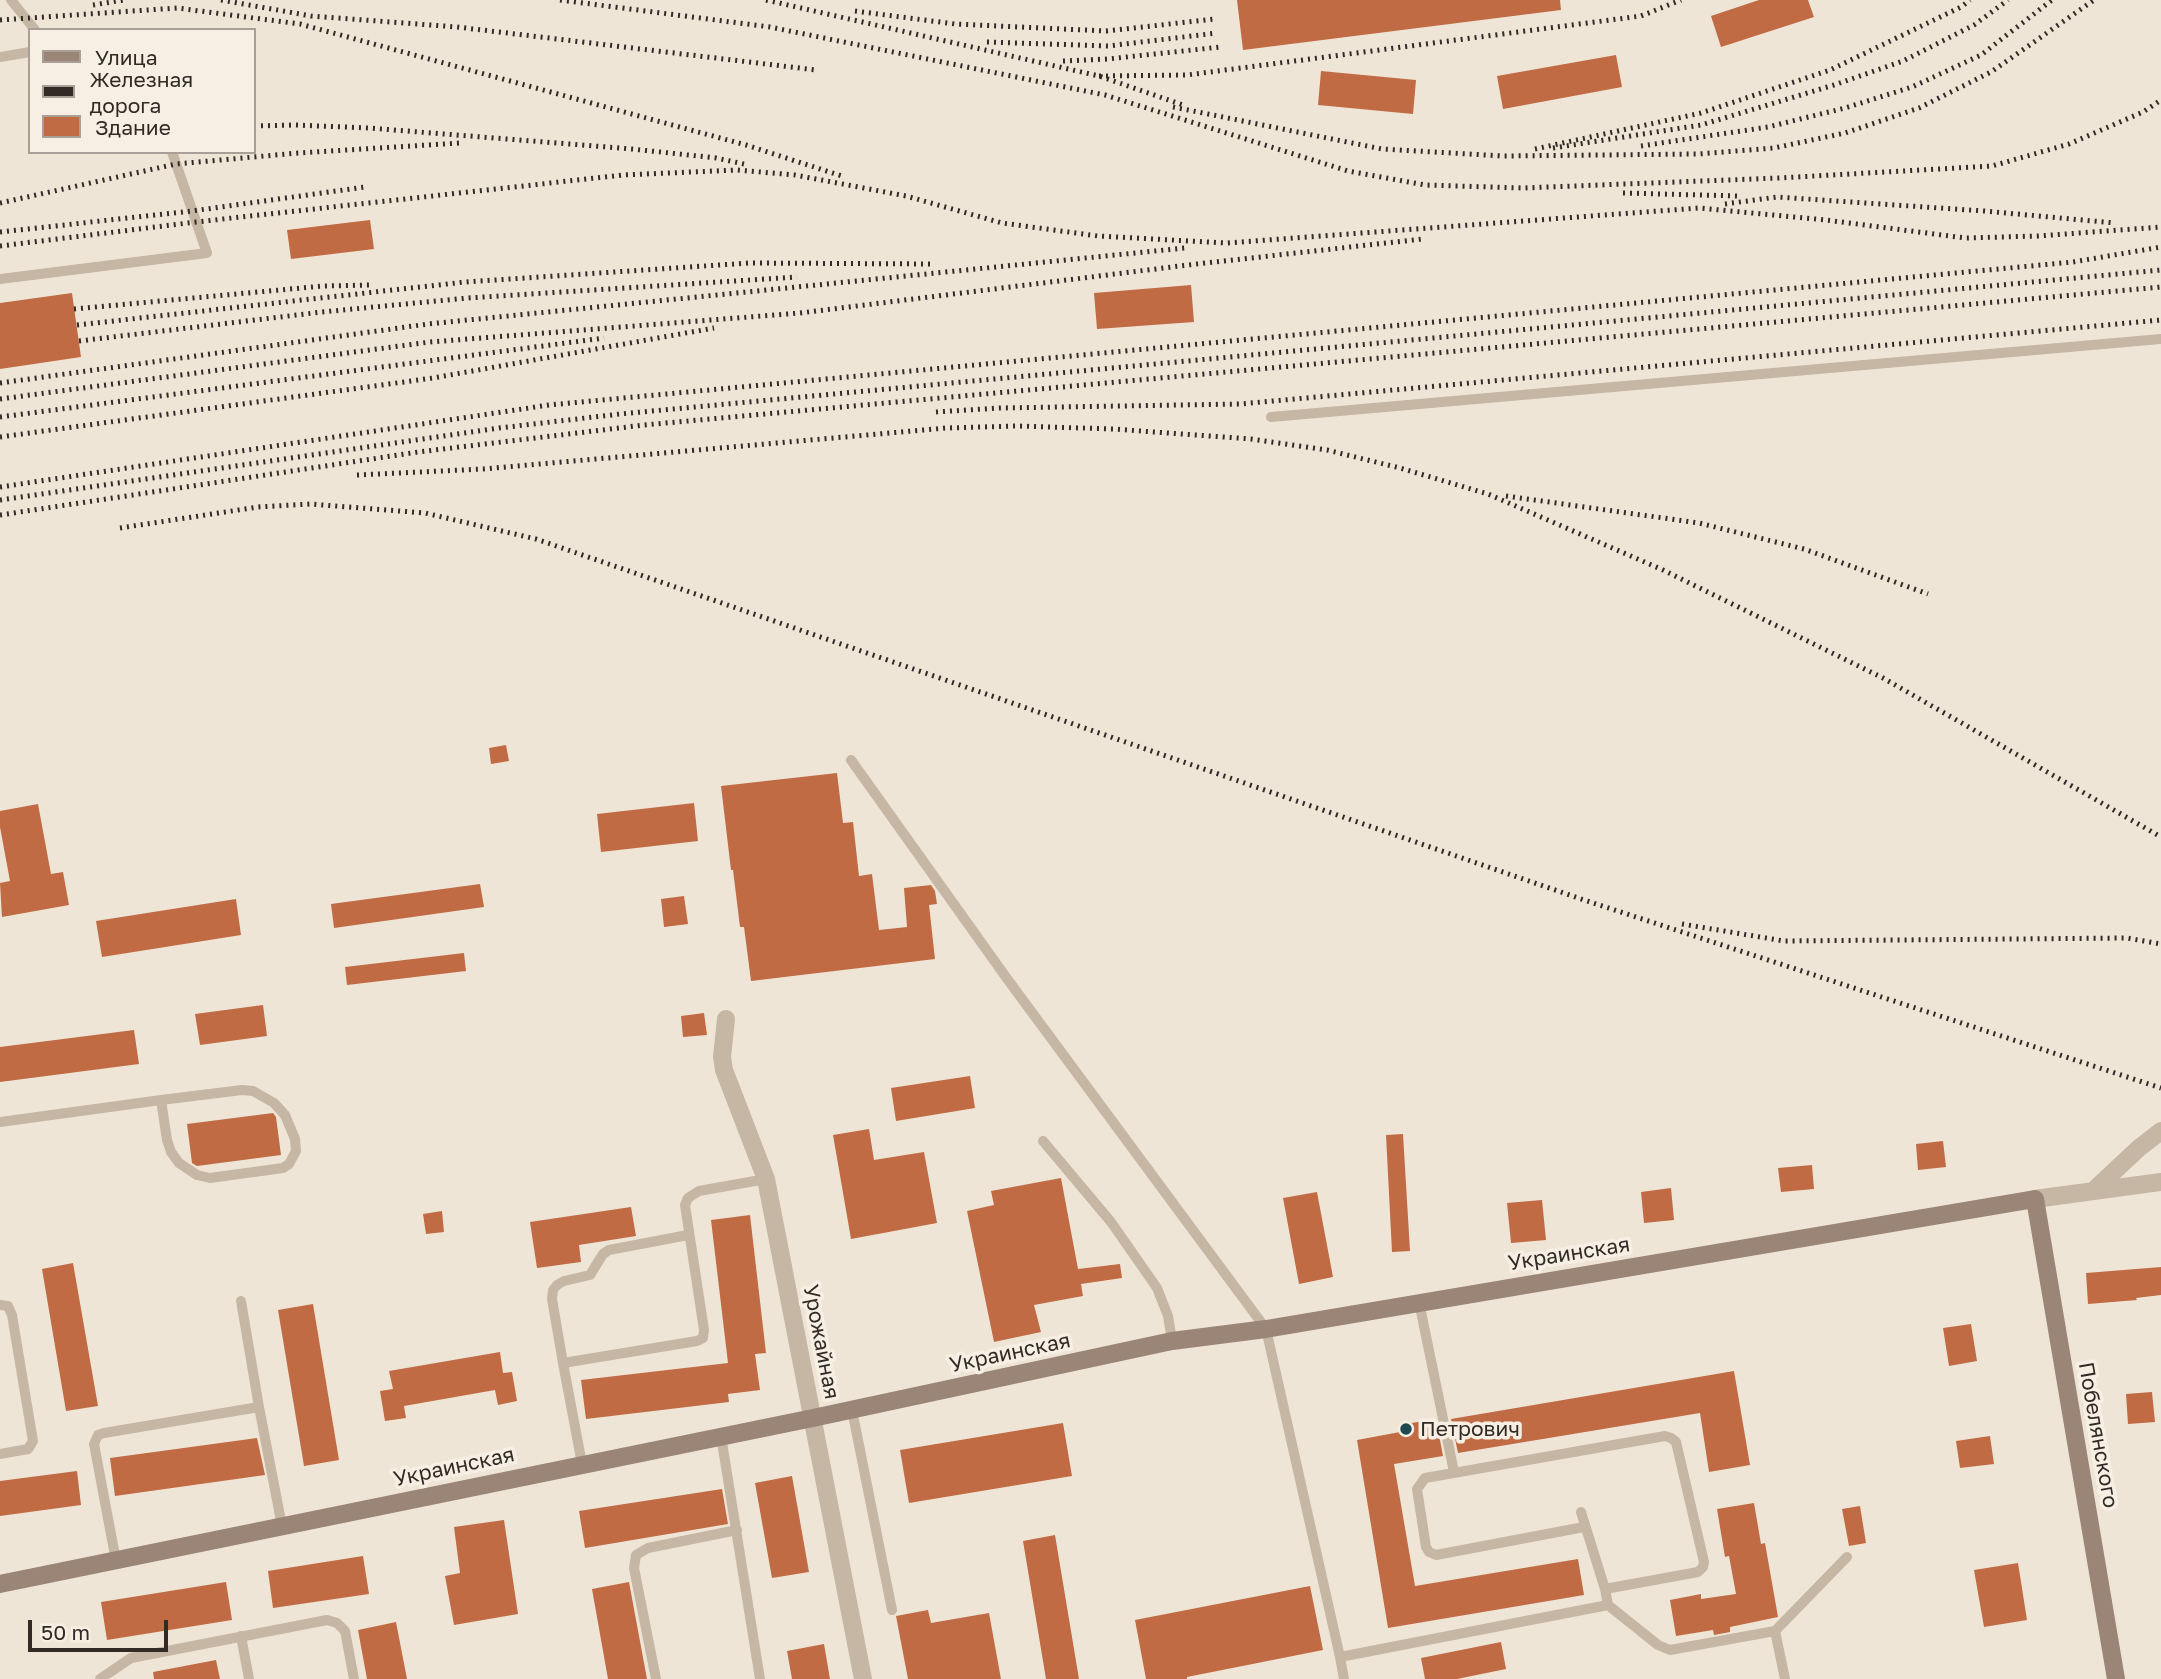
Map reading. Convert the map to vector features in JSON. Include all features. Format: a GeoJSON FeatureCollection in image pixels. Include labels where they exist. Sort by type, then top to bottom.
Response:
{"type":"FeatureCollection","features":[{"type":"Feature","properties":{"kind":"street","name":"Урожайная"},"geometry":{"type":"LineString","coordinates":[[726,1019],[722,1057],[724,1070],[766,1179],[863,1679]]}},
{"type":"Feature","properties":{"kind":"street"},"geometry":{"type":"LineString","coordinates":[[2092,1191],[2161,1131]]}},
{"type":"Feature","properties":{"kind":"street"},"geometry":{"type":"LineString","coordinates":[[2035,1199],[2161,1182]]}},
{"type":"Feature","properties":{"kind":"street","name":"Украинская"},"geometry":{"type":"LineString","coordinates":[[0,1584],[852,1410],[1172,1341],[1266,1329],[2035,1199]]}},
{"type":"Feature","properties":{"kind":"street","name":"Побелянского"},"geometry":{"type":"LineString","coordinates":[[2035,1199],[2116,1679]]}},
{"type":"Feature","properties":{"kind":"lane"},"geometry":{"type":"LineString","coordinates":[[11,0],[33,28]]}},
{"type":"Feature","properties":{"kind":"lane"},"geometry":{"type":"LineString","coordinates":[[0,57],[28,52]]}},
{"type":"Feature","properties":{"kind":"lane"},"geometry":{"type":"LineString","coordinates":[[0,279],[207,253],[173,154]]}},
{"type":"Feature","properties":{"kind":"lane"},"geometry":{"type":"LineString","coordinates":[[1271,417],[2161,339]]}},
{"type":"Feature","properties":{"kind":"lane"},"geometry":{"type":"LineString","coordinates":[[851,760],[1017,992],[1266,1329],[1344,1679]]}},
{"type":"Feature","properties":{"kind":"lane"},"geometry":{"type":"LineString","coordinates":[[0,1122],[161,1100],[242,1090],[253,1091],[274,1102],[285,1115],[295,1139],[296,1151],[283,1168],[209,1178],[197,1175],[179,1163],[172,1152],[167,1140],[161,1100]]}},
{"type":"Feature","properties":{"kind":"lane"},"geometry":{"type":"LineString","coordinates":[[1044,1141],[1111,1222],[1157,1288],[1168,1316],[1172,1341]]}},
{"type":"Feature","properties":{"kind":"lane"},"geometry":{"type":"LineString","coordinates":[[563,1363],[703,1338],[685,1205],[693,1194],[766,1179]]}},
{"type":"Feature","properties":{"kind":"lane"},"geometry":{"type":"LineString","coordinates":[[582,1464],[552,1298],[553,1290],[564,1281],[590,1275],[603,1254],[609,1250],[688,1234]]}},
{"type":"Feature","properties":{"kind":"lane"},"geometry":{"type":"LineString","coordinates":[[241,1301],[258,1407],[282,1526]]}},
{"type":"Feature","properties":{"kind":"lane"},"geometry":{"type":"LineString","coordinates":[[1419,1302],[1454,1472]]}},
{"type":"Feature","properties":{"kind":"lane"},"geometry":{"type":"LineString","coordinates":[[0,1304],[8,1306],[12,1315],[33,1441],[28,1449],[0,1454]]}},
{"type":"Feature","properties":{"kind":"lane"},"geometry":{"type":"LineString","coordinates":[[116,1561],[95,1439],[99,1435],[258,1407]]}},
{"type":"Feature","properties":{"kind":"lane"},"geometry":{"type":"LineString","coordinates":[[852,1410],[892,1610]]}},
{"type":"Feature","properties":{"kind":"lane"},"geometry":{"type":"LineString","coordinates":[[721,1436],[760,1679]]}},
{"type":"Feature","properties":{"kind":"lane"},"geometry":{"type":"LineString","coordinates":[[1584,1527],[1436,1555],[1426,1547],[1417,1489],[1425,1478],[1454,1472],[1665,1436],[1671,1438],[1676,1442],[1703,1567],[1698,1572],[1605,1589]]}},
{"type":"Feature","properties":{"kind":"lane"},"geometry":{"type":"LineString","coordinates":[[1581,1512],[1608,1605],[1658,1645],[1670,1650],[1775,1631],[1847,1557]]}},
{"type":"Feature","properties":{"kind":"lane"},"geometry":{"type":"LineString","coordinates":[[656,1679],[634,1568],[636,1555],[648,1548],[737,1530]]}},
{"type":"Feature","properties":{"kind":"lane"},"geometry":{"type":"LineString","coordinates":[[1340,1657],[1608,1605]]}},
{"type":"Feature","properties":{"kind":"lane"},"geometry":{"type":"LineString","coordinates":[[100,1679],[131,1658],[327,1620],[337,1623],[345,1631],[354,1679]]}},
{"type":"Feature","properties":{"kind":"lane"},"geometry":{"type":"LineString","coordinates":[[1775,1631],[1785,1679]]}},
{"type":"Feature","properties":{"kind":"lane"},"geometry":{"type":"LineString","coordinates":[[241,1636],[249,1679]]}},
{"type":"Feature","properties":{"kind":"building"},"geometry":{"type":"Polygon","coordinates":[[[1237,0],[1560,0],[1561,10],[1243,50],[1237,0]]]}},
{"type":"Feature","properties":{"kind":"building"},"geometry":{"type":"Polygon","coordinates":[[[1759,0],[1808,0],[1814,17],[1721,47],[1711,16],[1759,0]]]}},
{"type":"Feature","properties":{"kind":"building"},"geometry":{"type":"Polygon","coordinates":[[[1616,55],[1622,87],[1503,109],[1497,76],[1616,55]]]}},
{"type":"Feature","properties":{"kind":"building"},"geometry":{"type":"Polygon","coordinates":[[[1321,71],[1416,80],[1413,114],[1318,105],[1321,71]]]}},
{"type":"Feature","properties":{"kind":"building"},"geometry":{"type":"Polygon","coordinates":[[[370,220],[374,249],[291,259],[287,230],[370,220]]]}},
{"type":"Feature","properties":{"kind":"building"},"geometry":{"type":"Polygon","coordinates":[[[1191,285],[1194,322],[1097,329],[1094,293],[1191,285]]]}},
{"type":"Feature","properties":{"kind":"building"},"geometry":{"type":"Polygon","coordinates":[[[72,293],[81,357],[0,369],[0,303],[72,293]]]}},
{"type":"Feature","properties":{"kind":"building"},"geometry":{"type":"Polygon","coordinates":[[[506,745],[509,761],[491,764],[489,748],[506,745]]]}},
{"type":"Feature","properties":{"kind":"building"},"geometry":{"type":"Polygon","coordinates":[[[837,773],[843,823],[853,822],[859,876],[872,874],[879,930],[907,927],[904,888],[931,885],[937,904],[929,905],[935,959],[751,981],[744,927],[740,927],[731,870],[721,786],[837,773]]]}},
{"type":"Feature","properties":{"kind":"building"},"geometry":{"type":"Polygon","coordinates":[[[694,803],[698,841],[601,852],[597,814],[694,803]]]}},
{"type":"Feature","properties":{"kind":"building"},"geometry":{"type":"Polygon","coordinates":[[[38,804],[51,874],[63,872],[69,905],[2,917],[0,883],[10,881],[0,827],[0,811],[38,804]]]}},
{"type":"Feature","properties":{"kind":"building"},"geometry":{"type":"Polygon","coordinates":[[[480,884],[484,907],[334,928],[331,904],[480,884]]]}},
{"type":"Feature","properties":{"kind":"building"},"geometry":{"type":"Polygon","coordinates":[[[684,896],[688,924],[664,927],[661,899],[684,896]]]}},
{"type":"Feature","properties":{"kind":"building"},"geometry":{"type":"Polygon","coordinates":[[[236,899],[241,935],[102,957],[96,921],[236,899]]]}},
{"type":"Feature","properties":{"kind":"building"},"geometry":{"type":"Polygon","coordinates":[[[464,953],[466,971],[347,985],[345,967],[464,953]]]}},
{"type":"Feature","properties":{"kind":"building"},"geometry":{"type":"Polygon","coordinates":[[[263,1005],[267,1036],[200,1045],[195,1014],[263,1005]]]}},
{"type":"Feature","properties":{"kind":"building"},"geometry":{"type":"Polygon","coordinates":[[[704,1013],[707,1035],[683,1037],[681,1016],[704,1013]]]}},
{"type":"Feature","properties":{"kind":"building"},"geometry":{"type":"Polygon","coordinates":[[[134,1030],[139,1064],[0,1082],[0,1047],[134,1030]]]}},
{"type":"Feature","properties":{"kind":"building"},"geometry":{"type":"Polygon","coordinates":[[[970,1076],[975,1108],[896,1121],[891,1088],[970,1076]]]}},
{"type":"Feature","properties":{"kind":"building"},"geometry":{"type":"Polygon","coordinates":[[[273,1113],[276,1117],[281,1155],[197,1166],[192,1163],[187,1124],[273,1113]]]}},
{"type":"Feature","properties":{"kind":"building"},"geometry":{"type":"Polygon","coordinates":[[[869,1129],[874,1160],[924,1152],[937,1223],[851,1239],[833,1135],[869,1129]]]}},
{"type":"Feature","properties":{"kind":"building"},"geometry":{"type":"Polygon","coordinates":[[[1403,1134],[1410,1251],[1392,1252],[1386,1135],[1403,1134]]]}},
{"type":"Feature","properties":{"kind":"building"},"geometry":{"type":"Polygon","coordinates":[[[1943,1141],[1946,1167],[1918,1170],[1916,1144],[1943,1141]]]}},
{"type":"Feature","properties":{"kind":"building"},"geometry":{"type":"Polygon","coordinates":[[[1812,1165],[1814,1189],[1781,1192],[1778,1168],[1812,1165]]]}},
{"type":"Feature","properties":{"kind":"building"},"geometry":{"type":"Polygon","coordinates":[[[1061,1178],[1078,1269],[1120,1264],[1122,1278],[1081,1284],[1083,1296],[1034,1305],[1041,1332],[994,1342],[967,1211],[994,1205],[991,1191],[1061,1178]]]}},
{"type":"Feature","properties":{"kind":"building"},"geometry":{"type":"Polygon","coordinates":[[[1671,1188],[1674,1220],[1644,1223],[1641,1192],[1671,1188]]]}},
{"type":"Feature","properties":{"kind":"building"},"geometry":{"type":"Polygon","coordinates":[[[1317,1192],[1333,1277],[1299,1284],[1283,1198],[1317,1192]]]}},
{"type":"Feature","properties":{"kind":"building"},"geometry":{"type":"Polygon","coordinates":[[[1542,1200],[1546,1240],[1511,1243],[1507,1203],[1542,1200]]]}},
{"type":"Feature","properties":{"kind":"building"},"geometry":{"type":"Polygon","coordinates":[[[631,1207],[636,1236],[579,1245],[581,1262],[537,1268],[530,1222],[631,1207]]]}},
{"type":"Feature","properties":{"kind":"building"},"geometry":{"type":"Polygon","coordinates":[[[442,1211],[444,1232],[426,1234],[423,1214],[442,1211]]]}},
{"type":"Feature","properties":{"kind":"building"},"geometry":{"type":"Polygon","coordinates":[[[750,1215],[766,1353],[755,1354],[760,1390],[728,1394],[729,1402],[586,1419],[581,1380],[728,1363],[711,1220],[750,1215]]]}},
{"type":"Feature","properties":{"kind":"building"},"geometry":{"type":"Polygon","coordinates":[[[73,1263],[98,1406],[66,1411],[42,1269],[73,1263]]]}},
{"type":"Feature","properties":{"kind":"building"},"geometry":{"type":"Polygon","coordinates":[[[2161,1267],[2161,1295],[2088,1304],[2086,1273],[2161,1267]]]}},
{"type":"Feature","properties":{"kind":"building"},"geometry":{"type":"Polygon","coordinates":[[[313,1304],[339,1460],[304,1466],[278,1310],[313,1304]]]}},
{"type":"Feature","properties":{"kind":"building"},"geometry":{"type":"Polygon","coordinates":[[[1971,1324],[1977,1361],[1949,1366],[1943,1328],[1971,1324]]]}},
{"type":"Feature","properties":{"kind":"building"},"geometry":{"type":"Polygon","coordinates":[[[500,1352],[503,1373],[512,1372],[517,1401],[498,1405],[495,1390],[404,1406],[406,1418],[385,1421],[380,1391],[393,1389],[389,1371],[500,1352]]]}},
{"type":"Feature","properties":{"kind":"building"},"geometry":{"type":"Polygon","coordinates":[[[1734,1371],[1750,1465],[1709,1472],[1700,1413],[1458,1453],[1451,1419],[1734,1371]]]}},
{"type":"Feature","properties":{"kind":"building"},"geometry":{"type":"Polygon","coordinates":[[[2152,1392],[2155,1422],[2128,1424],[2126,1394],[2152,1392]]]}},
{"type":"Feature","properties":{"kind":"building"},"geometry":{"type":"Polygon","coordinates":[[[1436,1419],[1443,1456],[1394,1464],[1415,1586],[1578,1559],[1584,1595],[1388,1628],[1357,1440],[1400,1432],[1399,1425],[1436,1419]]]}},
{"type":"Feature","properties":{"kind":"building"},"geometry":{"type":"Polygon","coordinates":[[[1063,1423],[1072,1476],[909,1503],[900,1450],[1063,1423]]]}},
{"type":"Feature","properties":{"kind":"building"},"geometry":{"type":"Polygon","coordinates":[[[1990,1436],[1994,1464],[1960,1468],[1956,1441],[1990,1436]]]}},
{"type":"Feature","properties":{"kind":"building"},"geometry":{"type":"Polygon","coordinates":[[[257,1438],[265,1475],[115,1496],[110,1458],[257,1438]]]}},
{"type":"Feature","properties":{"kind":"building"},"geometry":{"type":"Polygon","coordinates":[[[77,1471],[81,1505],[0,1516],[0,1481],[77,1471]]]}},
{"type":"Feature","properties":{"kind":"building"},"geometry":{"type":"Polygon","coordinates":[[[792,1476],[809,1572],[772,1578],[755,1483],[792,1476]]]}},
{"type":"Feature","properties":{"kind":"building"},"geometry":{"type":"Polygon","coordinates":[[[722,1489],[728,1524],[585,1548],[579,1511],[722,1489]]]}},
{"type":"Feature","properties":{"kind":"building"},"geometry":{"type":"Polygon","coordinates":[[[1754,1503],[1761,1544],[1765,1543],[1778,1617],[1730,1627],[1730,1632],[1714,1635],[1713,1630],[1676,1636],[1670,1600],[1701,1594],[1701,1599],[1736,1594],[1729,1556],[1725,1557],[1717,1509],[1754,1503]]]}},
{"type":"Feature","properties":{"kind":"building"},"geometry":{"type":"Polygon","coordinates":[[[1860,1506],[1866,1543],[1849,1546],[1842,1509],[1860,1506]]]}},
{"type":"Feature","properties":{"kind":"building"},"geometry":{"type":"Polygon","coordinates":[[[504,1520],[518,1614],[454,1625],[445,1576],[460,1573],[454,1527],[504,1520]]]}},
{"type":"Feature","properties":{"kind":"building"},"geometry":{"type":"Polygon","coordinates":[[[1055,1535],[1079,1679],[1046,1679],[1023,1541],[1055,1535]]]}},
{"type":"Feature","properties":{"kind":"building"},"geometry":{"type":"Polygon","coordinates":[[[363,1556],[369,1594],[273,1608],[268,1571],[363,1556]]]}},
{"type":"Feature","properties":{"kind":"building"},"geometry":{"type":"Polygon","coordinates":[[[2018,1563],[2027,1620],[1984,1627],[1974,1570],[2018,1563]]]}},
{"type":"Feature","properties":{"kind":"building"},"geometry":{"type":"Polygon","coordinates":[[[226,1582],[232,1620],[107,1640],[101,1602],[226,1582]]]}},
{"type":"Feature","properties":{"kind":"building"},"geometry":{"type":"Polygon","coordinates":[[[629,1582],[647,1679],[608,1679],[592,1589],[629,1582]]]}},
{"type":"Feature","properties":{"kind":"building"},"geometry":{"type":"Polygon","coordinates":[[[1310,1586],[1323,1650],[1187,1679],[1146,1679],[1135,1620],[1310,1586]]]}},
{"type":"Feature","properties":{"kind":"building"},"geometry":{"type":"Polygon","coordinates":[[[928,1610],[931,1623],[989,1613],[1001,1679],[908,1679],[896,1616],[928,1610]]]}},
{"type":"Feature","properties":{"kind":"building"},"geometry":{"type":"Polygon","coordinates":[[[396,1622],[407,1679],[367,1679],[358,1630],[396,1622]]]}},
{"type":"Feature","properties":{"kind":"building"},"geometry":{"type":"Polygon","coordinates":[[[1501,1642],[1506,1669],[1457,1679],[1425,1679],[1421,1658],[1501,1642]]]}},
{"type":"Feature","properties":{"kind":"building"},"geometry":{"type":"Polygon","coordinates":[[[824,1644],[830,1679],[792,1679],[787,1651],[824,1644]]]}},
{"type":"Feature","properties":{"kind":"building"},"geometry":{"type":"Polygon","coordinates":[[[216,1660],[220,1679],[154,1679],[153,1672],[216,1660]]]}},
{"type":"Feature","properties":{"kind":"railway"},"geometry":{"type":"LineString","coordinates":[[93,5],[124,0]]}},
{"type":"Feature","properties":{"kind":"railway"},"geometry":{"type":"LineString","coordinates":[[221,0],[311,16],[457,27],[816,70]]}},
{"type":"Feature","properties":{"kind":"railway"},"geometry":{"type":"LineString","coordinates":[[560,0],[770,27],[1105,95],[1348,171],[1425,185],[1523,188],[1992,166],[2069,144],[2143,112],[2161,100]]}},
{"type":"Feature","properties":{"kind":"railway"},"geometry":{"type":"LineString","coordinates":[[766,0],[1099,76],[1186,106]]}},
{"type":"Feature","properties":{"kind":"railway"},"geometry":{"type":"LineString","coordinates":[[1099,76],[1187,75],[1641,16],[1681,0]]}},
{"type":"Feature","properties":{"kind":"railway"},"geometry":{"type":"LineString","coordinates":[[1535,149],[1701,113],[1830,70],[1961,7],[1970,0]]}},
{"type":"Feature","properties":{"kind":"railway"},"geometry":{"type":"LineString","coordinates":[[1553,148],[1701,125],[1834,85],[1903,61],[1974,25],[2008,0]]}},
{"type":"Feature","properties":{"kind":"railway"},"geometry":{"type":"LineString","coordinates":[[1641,146],[1768,127],[1845,108],[1912,87],[1981,55],[2052,0]]}},
{"type":"Feature","properties":{"kind":"railway"},"geometry":{"type":"LineString","coordinates":[[1173,107],[1382,149],[1503,156],[1698,154],[1774,148],[1845,133],[1919,108],[1991,72],[2094,0]]}},
{"type":"Feature","properties":{"kind":"railway"},"geometry":{"type":"LineString","coordinates":[[0,20],[177,8],[300,24],[746,145],[845,177]]}},
{"type":"Feature","properties":{"kind":"railway"},"geometry":{"type":"LineString","coordinates":[[855,11],[955,24],[1106,31],[1215,19]]}},
{"type":"Feature","properties":{"kind":"railway"},"geometry":{"type":"LineString","coordinates":[[987,42],[1108,46],[1217,33]]}},
{"type":"Feature","properties":{"kind":"railway"},"geometry":{"type":"LineString","coordinates":[[1063,61],[1220,47]]}},
{"type":"Feature","properties":{"kind":"railway"},"geometry":{"type":"LineString","coordinates":[[256,126],[369,128],[632,149],[716,158],[744,164]]}},
{"type":"Feature","properties":{"kind":"railway"},"geometry":{"type":"LineString","coordinates":[[0,203],[176,164],[460,143]]}},
{"type":"Feature","properties":{"kind":"railway"},"geometry":{"type":"LineString","coordinates":[[0,246],[623,175],[737,170],[795,175],[906,196],[1002,223],[1098,236],[1227,243],[1699,208],[1826,220],[1965,238],[2161,227]]}},
{"type":"Feature","properties":{"kind":"railway"},"geometry":{"type":"LineString","coordinates":[[0,232],[192,211],[365,187]]}},
{"type":"Feature","properties":{"kind":"railway"},"geometry":{"type":"LineString","coordinates":[[1623,193],[1739,196]]}},
{"type":"Feature","properties":{"kind":"railway"},"geometry":{"type":"LineString","coordinates":[[1725,204],[1777,197],[2115,223]]}},
{"type":"Feature","properties":{"kind":"railway"},"geometry":{"type":"LineString","coordinates":[[0,399],[430,342],[800,313],[1422,239]]}},
{"type":"Feature","properties":{"kind":"railway"},"geometry":{"type":"LineString","coordinates":[[0,487],[549,405],[2073,262],[2161,247]]}},
{"type":"Feature","properties":{"kind":"railway"},"geometry":{"type":"LineString","coordinates":[[0,383],[428,324],[1185,248]]}},
{"type":"Feature","properties":{"kind":"railway"},"geometry":{"type":"LineString","coordinates":[[77,325],[465,282],[749,263],[933,264]]}},
{"type":"Feature","properties":{"kind":"railway"},"geometry":{"type":"LineString","coordinates":[[0,500],[499,428],[620,414],[2161,270]]}},
{"type":"Feature","properties":{"kind":"railway"},"geometry":{"type":"LineString","coordinates":[[79,341],[322,312],[468,298],[797,277]]}},
{"type":"Feature","properties":{"kind":"railway"},"geometry":{"type":"LineString","coordinates":[[74,309],[323,286],[371,285]]}},
{"type":"Feature","properties":{"kind":"railway"},"geometry":{"type":"LineString","coordinates":[[0,515],[418,452],[644,425],[2161,287]]}},
{"type":"Feature","properties":{"kind":"railway"},"geometry":{"type":"LineString","coordinates":[[936,412],[999,408],[1240,404],[2161,320]]}},
{"type":"Feature","properties":{"kind":"railway"},"geometry":{"type":"LineString","coordinates":[[0,437],[433,378],[714,328]]}},
{"type":"Feature","properties":{"kind":"railway"},"geometry":{"type":"LineString","coordinates":[[0,417],[604,338]]}},
{"type":"Feature","properties":{"kind":"railway"},"geometry":{"type":"LineString","coordinates":[[357,475],[483,469],[946,428],[1017,426],[1113,429],[1251,439],[1327,450],[1488,494],[1663,570],[1883,678],[2161,837]]}},
{"type":"Feature","properties":{"kind":"railway"},"geometry":{"type":"LineString","coordinates":[[1506,496],[1699,523],[1804,549],[1928,594]]}},
{"type":"Feature","properties":{"kind":"railway"},"geometry":{"type":"LineString","coordinates":[[120,528],[258,507],[310,504],[425,513],[536,539],[1587,901],[2161,1088]]}},
{"type":"Feature","properties":{"kind":"railway"},"geometry":{"type":"LineString","coordinates":[[1682,924],[1784,941],[2127,938],[2161,944]]}},
{"type":"Feature","properties":{"kind":"place","name":"Петрович"},"geometry":{"type":"Point","coordinates":[1406,1429]}}]}
